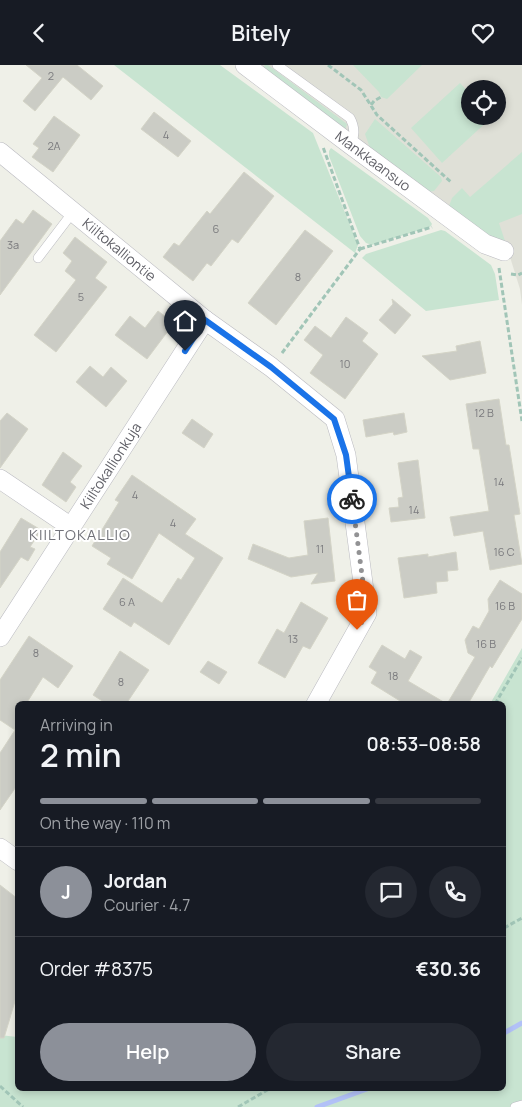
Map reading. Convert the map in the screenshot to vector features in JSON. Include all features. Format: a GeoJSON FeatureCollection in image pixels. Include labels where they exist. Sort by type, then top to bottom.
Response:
{"type":"FeatureCollection","features":[{"type":"Feature","properties":{"kind":"street","name":"Mankkaansuo"},"geometry":{"type":"LineString","coordinates":[[245,65],[485,243],[502,260]]}},
{"type":"Feature","properties":{"kind":"street","name":"Kiiltokalliontie"},"geometry":{"type":"LineString","coordinates":[[0,152],[205,320],[271,367],[334,419],[346,455],[367,613],[318,701]]}},
{"type":"Feature","properties":{"kind":"street","name":"Kiiltokallionkuja"},"geometry":{"type":"LineString","coordinates":[[0,637],[205,320]]}},
{"type":"Feature","properties":{"kind":"street"},"geometry":{"type":"LineString","coordinates":[[0,479],[71,527]]}},
{"type":"Feature","properties":{"kind":"street"},"geometry":{"type":"LineString","coordinates":[[0,848],[15,859]]}},
{"type":"Feature","properties":{"kind":"lane"},"geometry":{"type":"LineString","coordinates":[[277,65],[350,118],[354,125],[354,139],[351,145]]}},
{"type":"Feature","properties":{"kind":"lane"},"geometry":{"type":"LineString","coordinates":[[38,258],[73,212]]}},
{"type":"Feature","properties":{"kind":"lane"},"geometry":{"type":"LineString","coordinates":[[515,1107],[522,1105]]}},
{"type":"Feature","properties":{"kind":"path"},"geometry":{"type":"LineString","coordinates":[[328,65],[360,89],[377,115],[452,183]]}},
{"type":"Feature","properties":{"kind":"path"},"geometry":{"type":"LineString","coordinates":[[370,105],[382,97]]}},
{"type":"Feature","properties":{"kind":"path"},"geometry":{"type":"LineString","coordinates":[[321,141],[324,154],[360,249]]}},
{"type":"Feature","properties":{"kind":"path"},"geometry":{"type":"LineString","coordinates":[[271,367],[360,249],[442,224],[450,218]]}},
{"type":"Feature","properties":{"kind":"path"},"geometry":{"type":"LineString","coordinates":[[502,260],[522,421]]}},
{"type":"Feature","properties":{"kind":"path"},"geometry":{"type":"LineString","coordinates":[[518,275],[522,273]]}},
{"type":"Feature","properties":{"kind":"path"},"geometry":{"type":"LineString","coordinates":[[511,274],[522,278]]}},
{"type":"Feature","properties":{"kind":"path"},"geometry":{"type":"LineString","coordinates":[[497,701],[522,658]]}},
{"type":"Feature","properties":{"kind":"path"},"geometry":{"type":"LineString","coordinates":[[506,927],[522,918]]}},
{"type":"Feature","properties":{"kind":"path"},"geometry":{"type":"LineString","coordinates":[[0,1086],[23,1107]]}},
{"type":"Feature","properties":{"kind":"path"},"geometry":{"type":"LineString","coordinates":[[238,1107],[266,1091]]}},
{"type":"Feature","properties":{"kind":"path"},"geometry":{"type":"LineString","coordinates":[[242,1107],[246,1102]]}},
{"type":"Feature","properties":{"kind":"shaded area"},"geometry":{"type":"Polygon","coordinates":[[[255,65],[522,65],[522,305],[520,289],[505,241],[492,238],[255,65]]]}},
{"type":"Feature","properties":{"kind":"green space"},"geometry":{"type":"Polygon","coordinates":[[[114,65],[220,65],[313,133],[358,245],[355,253],[114,65]]]}},
{"type":"Feature","properties":{"kind":"green space"},"geometry":{"type":"Polygon","coordinates":[[[265,65],[268,65],[347,124],[345,130],[262,70],[265,65]]]}},
{"type":"Feature","properties":{"kind":"green space"},"geometry":{"type":"Polygon","coordinates":[[[353,65],[422,65],[387,99],[381,97],[379,92],[353,65]]]}},
{"type":"Feature","properties":{"kind":"green space"},"geometry":{"type":"Polygon","coordinates":[[[460,83],[461,125],[483,125],[442,163],[411,128],[460,83]]]}},
{"type":"Feature","properties":{"kind":"green space"},"geometry":{"type":"Polygon","coordinates":[[[375,119],[441,177],[442,181],[434,191],[428,192],[370,148],[365,134],[375,119]]]}},
{"type":"Feature","properties":{"kind":"green space"},"geometry":{"type":"Polygon","coordinates":[[[331,148],[428,218],[432,224],[430,227],[372,245],[366,243],[360,236],[329,156],[331,148]]]}},
{"type":"Feature","properties":{"kind":"green space"},"geometry":{"type":"Polygon","coordinates":[[[522,152],[522,214],[499,223],[505,241],[492,238],[449,206],[452,198],[462,188],[470,197],[522,152]]]}},
{"type":"Feature","properties":{"kind":"green space"},"geometry":{"type":"Polygon","coordinates":[[[441,230],[491,265],[495,274],[499,300],[426,311],[362,258],[366,254],[441,230]]]}},
{"type":"Feature","properties":{"kind":"green space"},"geometry":{"type":"Polygon","coordinates":[[[522,648],[522,1107],[0,1107],[0,1035],[15,1037],[15,1091],[506,1091],[506,701],[492,701],[522,648]]]}},
{"type":"Feature","properties":{"kind":"building"},"geometry":{"type":"Polygon","coordinates":[[[26,65],[77,65],[103,86],[91,100],[63,77],[35,111],[23,101],[42,78],[26,65]]]}},
{"type":"Feature","properties":{"kind":"building"},"geometry":{"type":"Polygon","coordinates":[[[154,112],[191,141],[178,157],[141,129],[154,112]]]}},
{"type":"Feature","properties":{"kind":"building"},"geometry":{"type":"Polygon","coordinates":[[[54,116],[80,135],[53,172],[32,157],[39,148],[33,144],[54,116]]]}},
{"type":"Feature","properties":{"kind":"building"},"geometry":{"type":"Polygon","coordinates":[[[244,172],[274,196],[238,243],[232,239],[211,266],[207,263],[193,281],[163,257],[174,243],[179,246],[207,211],[210,214],[244,172]]]}},
{"type":"Feature","properties":{"kind":"building"},"geometry":{"type":"Polygon","coordinates":[[[33,210],[52,224],[0,295],[0,241],[16,219],[23,224],[33,210]]]}},
{"type":"Feature","properties":{"kind":"building"},"geometry":{"type":"Polygon","coordinates":[[[305,230],[333,251],[276,325],[248,303],[305,230]]]}},
{"type":"Feature","properties":{"kind":"building"},"geometry":{"type":"Polygon","coordinates":[[[75,237],[107,262],[95,278],[107,287],[56,352],[34,335],[76,280],[65,271],[72,261],[63,253],[75,237]]]}},
{"type":"Feature","properties":{"kind":"building"},"geometry":{"type":"Polygon","coordinates":[[[392,299],[411,315],[395,334],[379,320],[393,304],[392,299]]]}},
{"type":"Feature","properties":{"kind":"building"},"geometry":{"type":"Polygon","coordinates":[[[158,311],[174,323],[147,359],[115,335],[130,316],[145,328],[158,311]]]}},
{"type":"Feature","properties":{"kind":"building"},"geometry":{"type":"Polygon","coordinates":[[[346,317],[368,333],[362,341],[378,354],[345,399],[310,373],[323,355],[304,340],[315,326],[331,338],[346,317]]]}},
{"type":"Feature","properties":{"kind":"building"},"geometry":{"type":"Polygon","coordinates":[[[480,341],[486,373],[450,380],[422,356],[457,351],[456,346],[480,341]]]}},
{"type":"Feature","properties":{"kind":"building"},"geometry":{"type":"Polygon","coordinates":[[[90,366],[103,377],[111,367],[127,381],[106,407],[76,382],[90,366]]]}},
{"type":"Feature","properties":{"kind":"building"},"geometry":{"type":"Polygon","coordinates":[[[499,399],[506,445],[509,445],[520,514],[514,515],[522,564],[490,570],[483,531],[454,536],[450,517],[489,511],[479,449],[473,449],[466,404],[499,399]]]}},
{"type":"Feature","properties":{"kind":"building"},"geometry":{"type":"Polygon","coordinates":[[[7,413],[28,429],[0,468],[0,421],[7,413]]]}},
{"type":"Feature","properties":{"kind":"building"},"geometry":{"type":"Polygon","coordinates":[[[404,413],[407,432],[394,435],[393,432],[366,437],[363,420],[404,413]]]}},
{"type":"Feature","properties":{"kind":"building"},"geometry":{"type":"Polygon","coordinates":[[[192,419],[213,434],[204,448],[182,433],[192,419]]]}},
{"type":"Feature","properties":{"kind":"building"},"geometry":{"type":"Polygon","coordinates":[[[63,452],[82,466],[70,482],[76,487],[66,502],[42,485],[63,452]]]}},
{"type":"Feature","properties":{"kind":"building"},"geometry":{"type":"Polygon","coordinates":[[[418,460],[425,518],[391,522],[389,508],[399,507],[398,498],[403,497],[398,463],[418,460]]]}},
{"type":"Feature","properties":{"kind":"building"},"geometry":{"type":"Polygon","coordinates":[[[132,475],[196,519],[185,534],[223,558],[169,645],[134,622],[131,627],[103,609],[123,578],[162,603],[178,578],[181,580],[195,558],[159,533],[132,579],[107,564],[111,558],[92,546],[119,502],[115,500],[132,475]]]}},
{"type":"Feature","properties":{"kind":"building"},"geometry":{"type":"Polygon","coordinates":[[[21,518],[41,530],[30,547],[35,549],[28,561],[21,557],[0,588],[0,552],[21,518]]]}},
{"type":"Feature","properties":{"kind":"building"},"geometry":{"type":"Polygon","coordinates":[[[328,518],[335,581],[311,584],[318,573],[291,577],[248,559],[253,544],[289,558],[308,555],[304,521],[328,518]]]}},
{"type":"Feature","properties":{"kind":"building"},"geometry":{"type":"Polygon","coordinates":[[[456,552],[458,570],[447,571],[448,581],[436,582],[437,593],[404,598],[398,558],[428,554],[428,557],[456,552]]]}},
{"type":"Feature","properties":{"kind":"building"},"geometry":{"type":"Polygon","coordinates":[[[500,580],[522,594],[522,619],[492,668],[490,666],[470,701],[449,701],[475,657],[468,653],[465,640],[473,626],[479,629],[489,611],[488,599],[500,580]]]}},
{"type":"Feature","properties":{"kind":"building"},"geometry":{"type":"Polygon","coordinates":[[[301,602],[328,618],[310,649],[303,646],[285,678],[258,663],[277,629],[284,633],[301,602]]]}},
{"type":"Feature","properties":{"kind":"building"},"geometry":{"type":"Polygon","coordinates":[[[29,636],[73,666],[58,688],[43,677],[28,701],[15,701],[15,730],[0,720],[0,680],[29,636]]]}},
{"type":"Feature","properties":{"kind":"building"},"geometry":{"type":"Polygon","coordinates":[[[382,645],[405,659],[410,650],[422,657],[408,681],[442,701],[400,701],[371,683],[377,672],[369,667],[382,645]]]}},
{"type":"Feature","properties":{"kind":"building"},"geometry":{"type":"Polygon","coordinates":[[[120,651],[149,670],[128,701],[102,701],[93,695],[120,651]]]}},
{"type":"Feature","properties":{"kind":"building"},"geometry":{"type":"Polygon","coordinates":[[[208,661],[227,672],[219,684],[200,672],[208,661]]]}},
{"type":"Feature","properties":{"kind":"building"},"geometry":{"type":"Polygon","coordinates":[[[15,730],[15,788],[0,810],[0,753],[15,730]]]}},
{"type":"Feature","properties":{"kind":"building"},"geometry":{"type":"Polygon","coordinates":[[[0,885],[15,897],[15,1001],[4,1038],[0,1038],[0,885]]]}},
{"type":"Feature","properties":{"kind":"waterway"},"geometry":{"type":"LineString","coordinates":[[506,1032],[522,1023]]}},
{"type":"Feature","properties":{"kind":"waterway"},"geometry":{"type":"LineString","coordinates":[[317,1107],[361,1091]]}},
{"type":"Feature","properties":{"kind":"way so far"},"geometry":{"type":"LineString","coordinates":[[352,499],[367,613],[357,630]]}},
{"type":"Feature","properties":{"kind":"district","name":"KIILTOKALLIO"},"geometry":{"type":"Point","coordinates":[80,535]}},
{"type":"Feature","properties":{"kind":"route"},"geometry":{"type":"LineString","coordinates":[[185,351],[205,320],[271,367],[334,419],[346,455],[352,499]]}}]}
